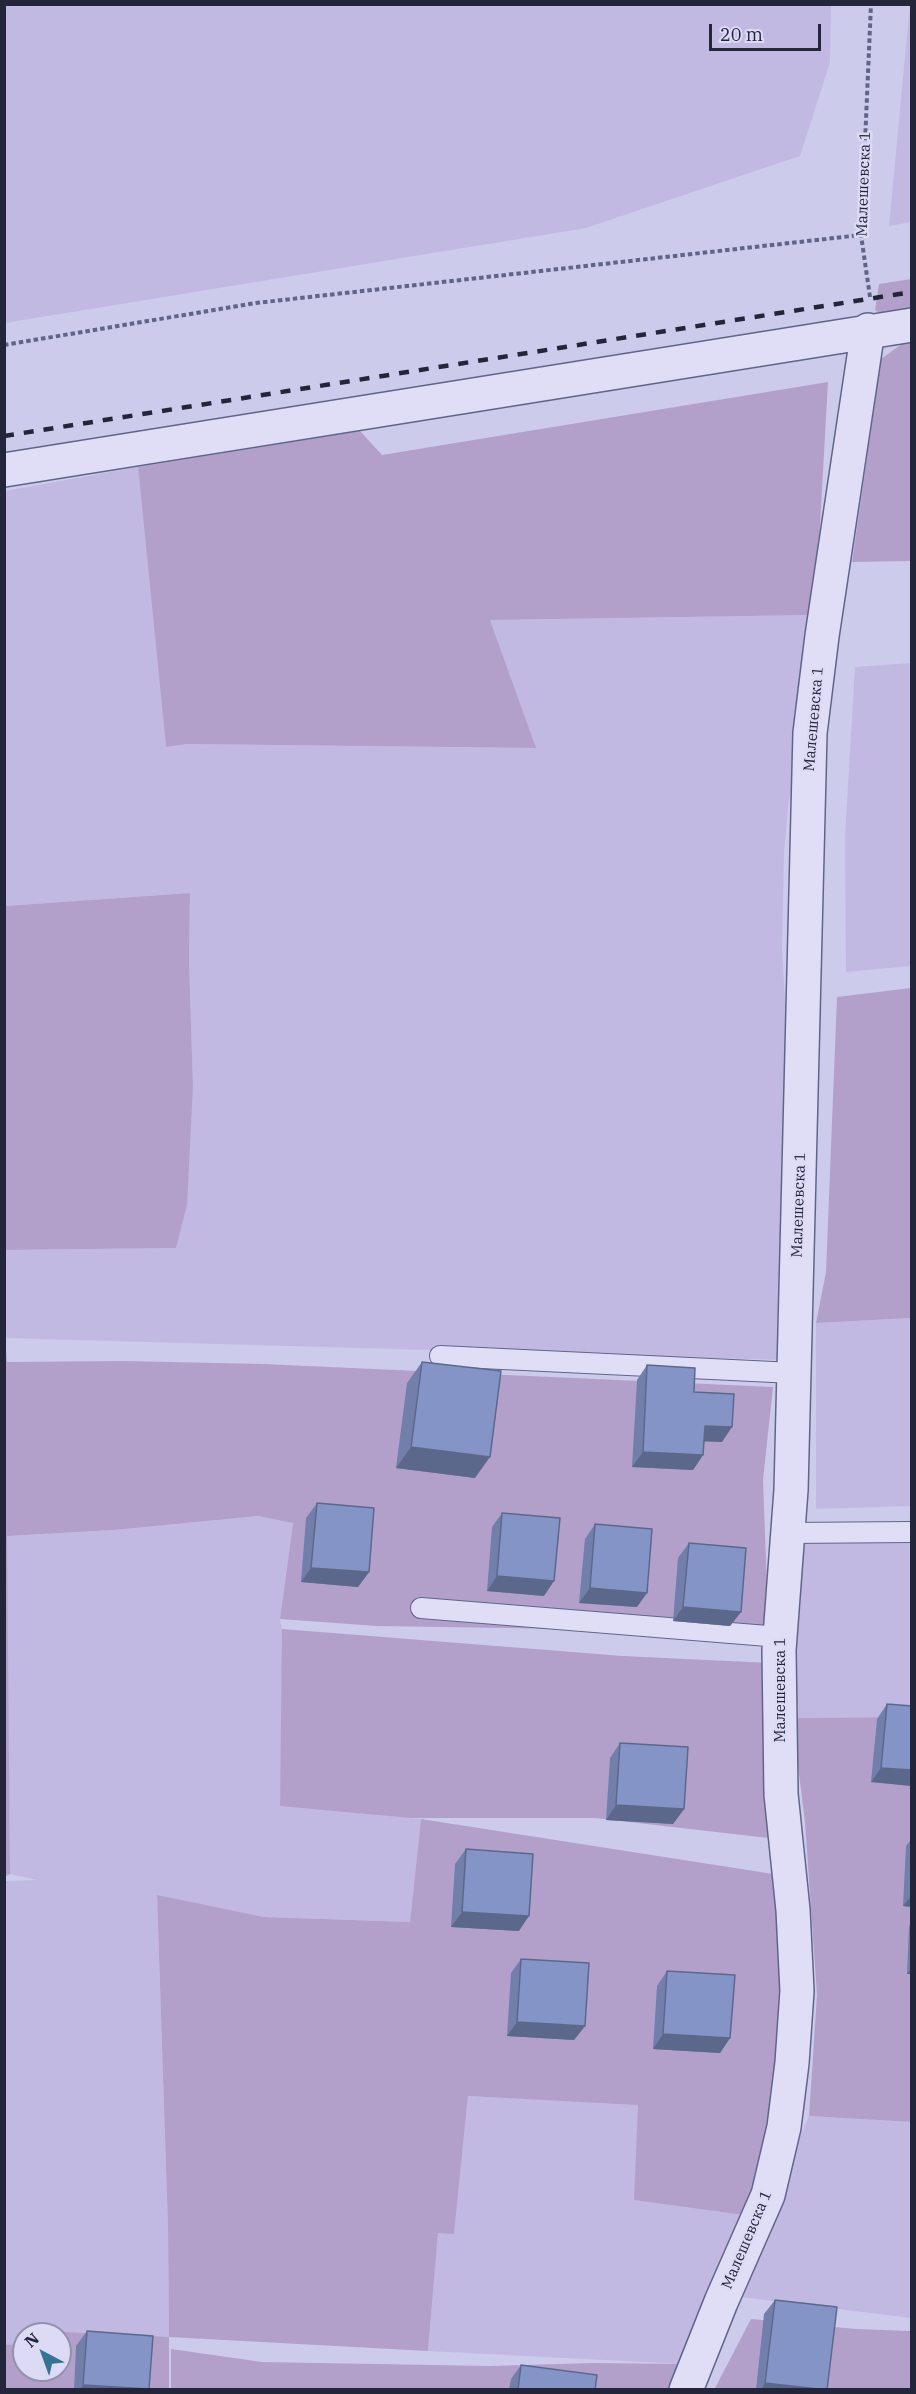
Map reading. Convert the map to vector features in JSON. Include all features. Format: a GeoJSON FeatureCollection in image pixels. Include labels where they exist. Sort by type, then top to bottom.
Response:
{"type":"FeatureCollection","features":[{"type":"Feature","properties":{"kind":"street"},"geometry":{"type":"LineString","coordinates":[[4,470],[868,330],[912,325]]}},
{"type":"Feature","properties":{"kind":"street","name":"Малешевска 1"},"geometry":{"type":"LineString","coordinates":[[686,2390],[721,2302],[768,2195],[784,2127],[797,1991],[793,1910],[781,1794],[780,1637],[788,1533],[794,1373],[810,733],[822,636],[868,330]]}},
{"type":"Feature","properties":{"kind":"lane"},"geometry":{"type":"LineString","coordinates":[[440,1356],[794,1373]]}},
{"type":"Feature","properties":{"kind":"lane"},"geometry":{"type":"LineString","coordinates":[[788,1533],[912,1532]]}},
{"type":"Feature","properties":{"kind":"lane"},"geometry":{"type":"LineString","coordinates":[[421,1608],[780,1637]]}},
{"type":"Feature","properties":{"kind":"path","name":"Малешевска 1"},"geometry":{"type":"LineString","coordinates":[[868,330],[870,299],[861,235],[871,4]]}},
{"type":"Feature","properties":{"kind":"path"},"geometry":{"type":"LineString","coordinates":[[4,345],[256,303],[861,235]]}},
{"type":"Feature","properties":{"kind":"shaded area"},"geometry":{"type":"Polygon","coordinates":[[[5,4],[831,5],[830,62],[800,156],[586,228],[5,323],[5,4]]]}},
{"type":"Feature","properties":{"kind":"shaded area"},"geometry":{"type":"Polygon","coordinates":[[[910,5],[911,222],[889,226],[907,36],[910,5]]]}},
{"type":"Feature","properties":{"kind":"shaded area"},"geometry":{"type":"Polygon","coordinates":[[[911,279],[911,316],[889,319],[875,310],[879,284],[911,279]]]}},
{"type":"Feature","properties":{"kind":"shaded area"},"geometry":{"type":"Polygon","coordinates":[[[911,340],[911,561],[852,562],[881,359],[906,341],[911,340]]]}},
{"type":"Feature","properties":{"kind":"shaded area"},"geometry":{"type":"Polygon","coordinates":[[[828,382],[815,615],[490,620],[536,748],[187,744],[166,747],[138,467],[360,431],[382,455],[828,382]]]}},
{"type":"Feature","properties":{"kind":"shaded area"},"geometry":{"type":"Polygon","coordinates":[[[138,467],[166,747],[187,744],[535,748],[490,620],[815,615],[801,752],[789,799],[784,852],[782,948],[787,1040],[784,1360],[5,1338],[5,1250],[176,1248],[193,1086],[189,960],[190,893],[5,906],[5,491],[138,467]]]}},
{"type":"Feature","properties":{"kind":"shaded area"},"geometry":{"type":"Polygon","coordinates":[[[911,663],[911,966],[846,972],[845,836],[855,667],[911,663]]]}},
{"type":"Feature","properties":{"kind":"shaded area"},"geometry":{"type":"Polygon","coordinates":[[[190,893],[189,960],[193,1086],[187,1205],[176,1248],[5,1250],[5,906],[190,893]]]}},
{"type":"Feature","properties":{"kind":"shaded area"},"geometry":{"type":"Polygon","coordinates":[[[911,988],[911,1318],[816,1323],[826,1272],[837,997],[911,988]]]}},
{"type":"Feature","properties":{"kind":"shaded area"},"geometry":{"type":"Polygon","coordinates":[[[911,1318],[911,1506],[816,1509],[816,1323],[911,1318]]]}},
{"type":"Feature","properties":{"kind":"shaded area"},"geometry":{"type":"Polygon","coordinates":[[[5,1338],[7,1362],[124,1361],[263,1364],[773,1387],[763,1480],[769,1643],[569,1629],[377,1626],[280,1619],[293,1523],[258,1516],[114,1530],[7,1536],[10,1874],[5,1877],[5,1338]]]}},
{"type":"Feature","properties":{"kind":"shaded area"},"geometry":{"type":"Polygon","coordinates":[[[258,1516],[293,1522],[280,1619],[282,1716],[280,1805],[421,1819],[410,1922],[264,1917],[157,1896],[168,2228],[169,2337],[72,2338],[72,2322],[12,2322],[12,2345],[5,2345],[4,1881],[37,1880],[10,1874],[6,1536],[114,1530],[258,1516]]]}},
{"type":"Feature","properties":{"kind":"shaded area"},"geometry":{"type":"Polygon","coordinates":[[[911,1522],[911,1717],[792,1718],[786,1526],[911,1522]]]}},
{"type":"Feature","properties":{"kind":"shaded area"},"geometry":{"type":"Polygon","coordinates":[[[282,1629],[623,1656],[770,1663],[777,1839],[594,1818],[410,1818],[280,1806],[282,1629]]]}},
{"type":"Feature","properties":{"kind":"shaded area"},"geometry":{"type":"Polygon","coordinates":[[[911,1717],[911,2122],[809,2116],[817,1995],[805,1822],[792,1718],[911,1717]]]}},
{"type":"Feature","properties":{"kind":"shaded area"},"geometry":{"type":"Polygon","coordinates":[[[421,1819],[786,1876],[777,2112],[752,2216],[634,2200],[638,2105],[468,2096],[454,2234],[438,2233],[428,2351],[169,2337],[168,2228],[157,1895],[264,1917],[410,1922],[421,1819]]]}},
{"type":"Feature","properties":{"kind":"shaded area"},"geometry":{"type":"Polygon","coordinates":[[[468,2096],[639,2104],[752,2216],[684,2364],[428,2351],[438,2232],[454,2233],[468,2096]]]}},
{"type":"Feature","properties":{"kind":"shaded area"},"geometry":{"type":"Polygon","coordinates":[[[809,2116],[911,2122],[911,2318],[733,2296],[809,2116]]]}},
{"type":"Feature","properties":{"kind":"shaded area"},"geometry":{"type":"Polygon","coordinates":[[[751,2319],[856,2329],[911,2331],[911,2389],[714,2390],[751,2319]]]}},
{"type":"Feature","properties":{"kind":"shaded area"},"geometry":{"type":"Polygon","coordinates":[[[72,2332],[169,2337],[169,2389],[5,2390],[4,2345],[12,2345],[12,2382],[72,2382],[72,2332]]]}},
{"type":"Feature","properties":{"kind":"shaded area"},"geometry":{"type":"Polygon","coordinates":[[[171,2349],[262,2362],[490,2366],[593,2363],[684,2364],[674,2390],[171,2390],[171,2349]]]}},
{"type":"Feature","properties":{"kind":"building"},"geometry":{"type":"Polygon","coordinates":[[[422,1362],[501,1371],[490,1457],[411,1447],[422,1362]]]}},
{"type":"Feature","properties":{"kind":"building"},"geometry":{"type":"Polygon","coordinates":[[[647,1365],[695,1368],[694,1392],[734,1394],[732,1427],[705,1426],[703,1455],[643,1452],[647,1365]]]}},
{"type":"Feature","properties":{"kind":"building"},"geometry":{"type":"Polygon","coordinates":[[[317,1503],[374,1508],[369,1572],[311,1568],[317,1503]]]}},
{"type":"Feature","properties":{"kind":"building"},"geometry":{"type":"Polygon","coordinates":[[[502,1513],[560,1518],[554,1581],[497,1576],[502,1513]]]}},
{"type":"Feature","properties":{"kind":"building"},"geometry":{"type":"Polygon","coordinates":[[[595,1524],[652,1529],[647,1593],[590,1588],[595,1524]]]}},
{"type":"Feature","properties":{"kind":"building"},"geometry":{"type":"Polygon","coordinates":[[[689,1543],[746,1548],[741,1612],[683,1607],[689,1543]]]}},
{"type":"Feature","properties":{"kind":"building"},"geometry":{"type":"Polygon","coordinates":[[[887,1704],[912,1706],[912,1770],[881,1768],[887,1704]]]}},
{"type":"Feature","properties":{"kind":"building"},"geometry":{"type":"Polygon","coordinates":[[[620,1743],[688,1747],[684,1809],[616,1805],[620,1743]]]}},
{"type":"Feature","properties":{"kind":"building"},"geometry":{"type":"Polygon","coordinates":[[[466,1849],[533,1854],[529,1916],[462,1912],[466,1849]]]}},
{"type":"Feature","properties":{"kind":"building"},"geometry":{"type":"Polygon","coordinates":[[[521,1959],[589,1963],[585,2026],[517,2022],[521,1959]]]}},
{"type":"Feature","properties":{"kind":"building"},"geometry":{"type":"Polygon","coordinates":[[[667,1971],[735,1975],[730,2038],[663,2034],[667,1971]]]}},
{"type":"Feature","properties":{"kind":"building"},"geometry":{"type":"Polygon","coordinates":[[[775,2300],[837,2307],[827,2390],[765,2383],[775,2300]]]}},
{"type":"Feature","properties":{"kind":"building"},"geometry":{"type":"Polygon","coordinates":[[[87,2331],[153,2336],[149,2389],[83,2385],[87,2331]]]}},
{"type":"Feature","properties":{"kind":"building"},"geometry":{"type":"Polygon","coordinates":[[[521,2365],[597,2375],[595,2390],[518,2390],[521,2365]]]}},
{"type":"Feature","properties":{"kind":"railway"},"geometry":{"type":"LineString","coordinates":[[4,436],[912,292]]}}]}
